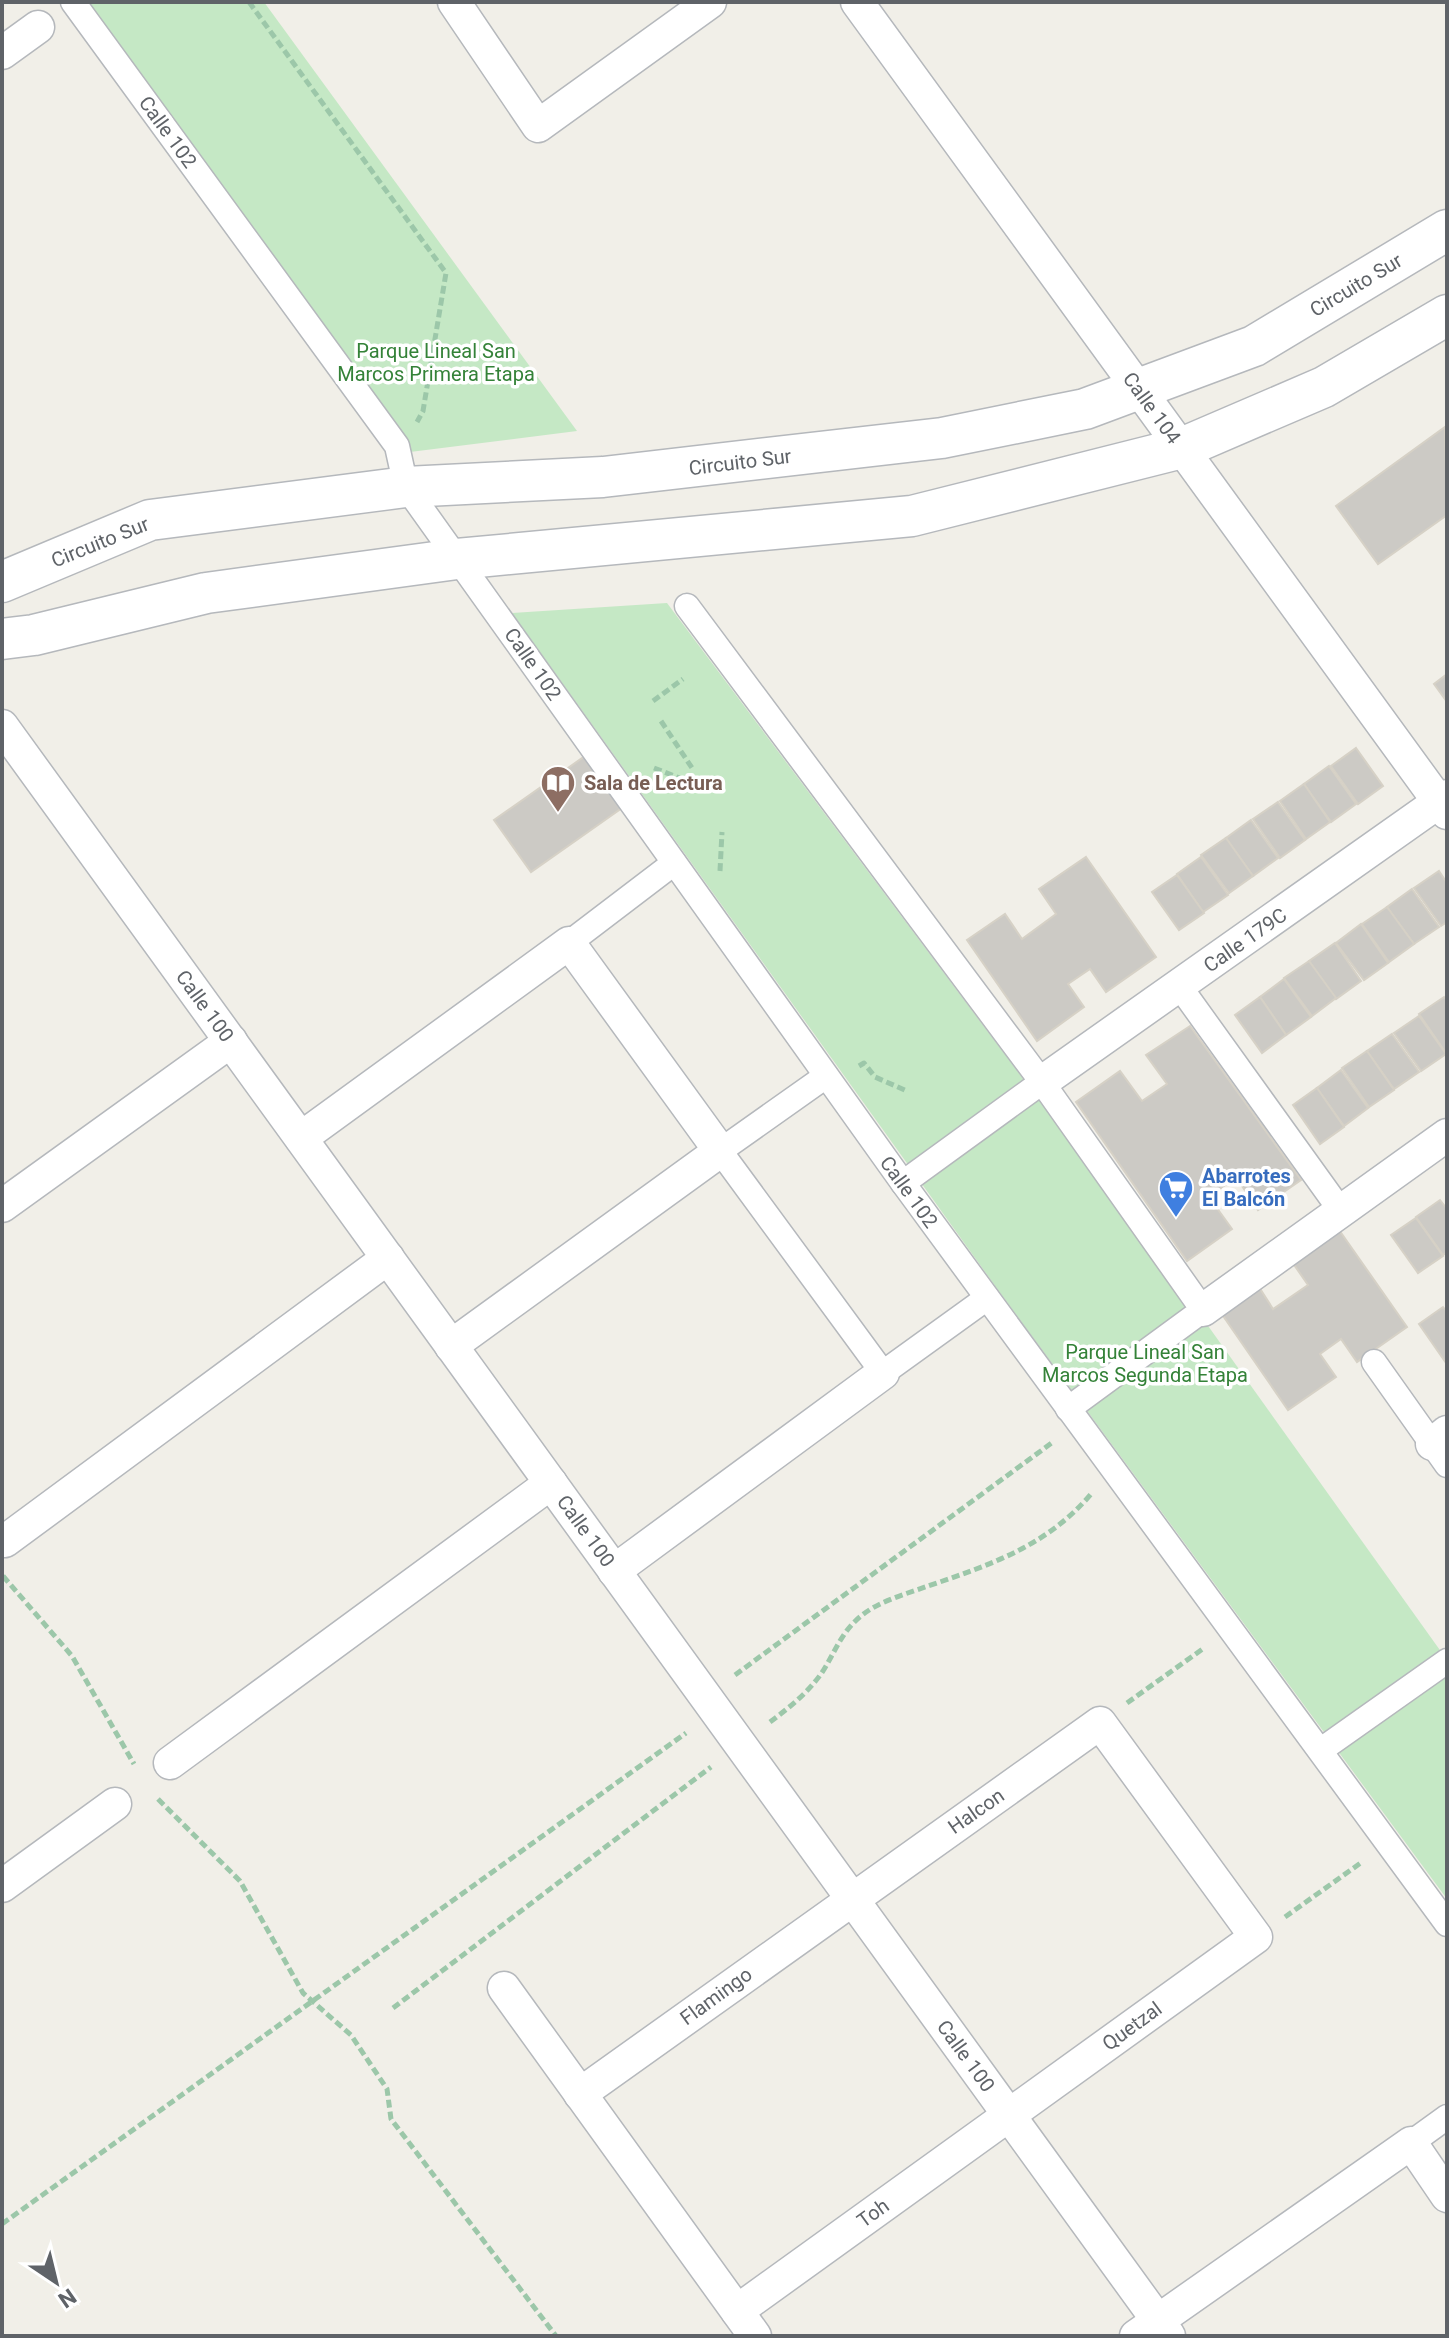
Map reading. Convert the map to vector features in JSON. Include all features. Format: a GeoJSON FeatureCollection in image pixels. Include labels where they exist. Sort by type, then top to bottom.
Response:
{"type":"FeatureCollection","features":[{"type":"Feature","properties":{"kind":"street","name":"Calle 102"},"geometry":{"type":"LineString","coordinates":[[73,2],[397,446],[406,487],[826,1076],[1447,1924]]}},
{"type":"Feature","properties":{"kind":"street"},"geometry":{"type":"LineString","coordinates":[[454,2],[538,126],[710,2]]}},
{"type":"Feature","properties":{"kind":"street","name":"Calle 104"},"geometry":{"type":"LineString","coordinates":[[857,2],[1444,804]]}},
{"type":"Feature","properties":{"kind":"street"},"geometry":{"type":"LineString","coordinates":[[2,53],[38,27]]}},
{"type":"Feature","properties":{"kind":"street","name":"Circuito Sur"},"geometry":{"type":"LineString","coordinates":[[2,582],[150,520],[406,487],[603,477],[942,438],[1085,409],[1254,346],[1447,230]]}},
{"type":"Feature","properties":{"kind":"street"},"geometry":{"type":"LineString","coordinates":[[2,639],[34,635],[206,593],[457,559],[912,516],[1182,448],[1324,387],[1447,315]]}},
{"type":"Feature","properties":{"kind":"street"},"geometry":{"type":"LineString","coordinates":[[687,606],[1042,1082],[1203,1310]]}},
{"type":"Feature","properties":{"kind":"street","name":"Calle 100"},"geometry":{"type":"LineString","coordinates":[[2,726],[1009,2115],[1154,2331]]}},
{"type":"Feature","properties":{"kind":"street","name":"Calle 179C"},"geometry":{"type":"LineString","coordinates":[[1042,1082],[1444,804]]}},
{"type":"Feature","properties":{"kind":"street"},"geometry":{"type":"LineString","coordinates":[[301,1138],[674,863]]}},
{"type":"Feature","properties":{"kind":"street"},"geometry":{"type":"LineString","coordinates":[[569,943],[883,1373]]}},
{"type":"Feature","properties":{"kind":"street"},"geometry":{"type":"LineString","coordinates":[[1180,987],[1341,1211]]}},
{"type":"Feature","properties":{"kind":"street"},"geometry":{"type":"LineString","coordinates":[[2,1206],[231,1041]]}},
{"type":"Feature","properties":{"kind":"street"},"geometry":{"type":"LineString","coordinates":[[451,1346],[826,1076]]}},
{"type":"Feature","properties":{"kind":"street"},"geometry":{"type":"LineString","coordinates":[[903,1183],[1042,1082]]}},
{"type":"Feature","properties":{"kind":"street"},"geometry":{"type":"LineString","coordinates":[[1073,1416],[1203,1310],[1447,1135]]}},
{"type":"Feature","properties":{"kind":"street"},"geometry":{"type":"LineString","coordinates":[[5,1541],[388,1258]]}},
{"type":"Feature","properties":{"kind":"street"},"geometry":{"type":"LineString","coordinates":[[614,1571],[987,1298]]}},
{"type":"Feature","properties":{"kind":"street"},"geometry":{"type":"LineString","coordinates":[[1374,1362],[1442,1447]]}},
{"type":"Feature","properties":{"kind":"street"},"geometry":{"type":"LineString","coordinates":[[170,1763],[551,1483]]}},
{"type":"Feature","properties":{"kind":"street"},"geometry":{"type":"LineString","coordinates":[[1321,1750],[1447,1661]]}},
{"type":"Feature","properties":{"kind":"street"},"geometry":{"type":"LineString","coordinates":[[1100,1723],[1256,1937]]}},
{"type":"Feature","properties":{"kind":"street","name":"Halcon"},"geometry":{"type":"LineString","coordinates":[[851,1899],[1100,1723]]}},
{"type":"Feature","properties":{"kind":"street"},"geometry":{"type":"LineString","coordinates":[[2,1886],[115,1804]]}},
{"type":"Feature","properties":{"kind":"street","name":"Flamingo"},"geometry":{"type":"LineString","coordinates":[[580,2094],[851,1899]]}},
{"type":"Feature","properties":{"kind":"street","name":"Quetzal"},"geometry":{"type":"LineString","coordinates":[[1009,2115],[1256,1937]]}},
{"type":"Feature","properties":{"kind":"street"},"geometry":{"type":"LineString","coordinates":[[504,1988],[746,2324]]}},
{"type":"Feature","properties":{"kind":"street","name":"Toh"},"geometry":{"type":"LineString","coordinates":[[746,2324],[1009,2115]]}},
{"type":"Feature","properties":{"kind":"street"},"geometry":{"type":"LineString","coordinates":[[1154,2331],[1447,2117]]}},
{"type":"Feature","properties":{"kind":"street"},"geometry":{"type":"LineString","coordinates":[[1411,2143],[1447,2196]]}},
{"type":"Feature","properties":{"kind":"path"},"geometry":{"type":"LineString","coordinates":[[249,2],[446,273],[423,411],[410,433]]}},
{"type":"Feature","properties":{"kind":"path"},"geometry":{"type":"LineString","coordinates":[[653,701],[683,679]]}},
{"type":"Feature","properties":{"kind":"path"},"geometry":{"type":"LineString","coordinates":[[661,721],[694,771]]}},
{"type":"Feature","properties":{"kind":"path"},"geometry":{"type":"LineString","coordinates":[[654,768],[682,779]]}},
{"type":"Feature","properties":{"kind":"path"},"geometry":{"type":"LineString","coordinates":[[854,1070],[864,1063],[875,1077],[907,1091]]}},
{"type":"Feature","properties":{"kind":"path"},"geometry":{"type":"LineString","coordinates":[[2,2224],[312,2001],[711,1704],[1073,1416]]}},
{"type":"Feature","properties":{"kind":"path"},"geometry":{"type":"LineString","coordinates":[[2,1576],[72,1656],[139,1772]]}},
{"type":"Feature","properties":{"kind":"path"},"geometry":{"type":"LineString","coordinates":[[1100,1723],[1231,1628]]}},
{"type":"Feature","properties":{"kind":"path"},"geometry":{"type":"LineString","coordinates":[[153,1791],[240,1881],[303,1993],[351,2035],[387,2089],[391,2119],[556,2336]]}},
{"type":"Feature","properties":{"kind":"path"},"geometry":{"type":"LineString","coordinates":[[1256,1937],[1389,1843]]}},
{"type":"Feature","properties":{"kind":"green space","name":"Parque Lineal San Marcos Primera Etapa"},"geometry":{"type":"Polygon","coordinates":[[[86,2],[264,2],[577,431],[410,452],[86,2]]]}},
{"type":"Feature","properties":{"kind":"green space","name":"Parque Lineal San Marcos Segunda Etapa"},"geometry":{"type":"Polygon","coordinates":[[[667,603],[1206,1323],[1447,1660],[1447,1899],[998,1290],[512,613],[667,603]]]}},
{"type":"Feature","properties":{"kind":"building"},"geometry":{"type":"Polygon","coordinates":[[[1445,427],[1447,515],[1378,564],[1336,506],[1445,427]]]}},
{"type":"Feature","properties":{"kind":"building"},"geometry":{"type":"Polygon","coordinates":[[[1447,674],[1447,702],[1434,684],[1447,674]]]}},
{"type":"Feature","properties":{"kind":"building"},"geometry":{"type":"Polygon","coordinates":[[[1356,748],[1383,786],[1358,804],[1331,766],[1356,748]]]}},
{"type":"Feature","properties":{"kind":"building","name":"Sala de Lectura"},"geometry":{"type":"Polygon","coordinates":[[[585,756],[622,808],[531,872],[494,820],[585,756]]]}},
{"type":"Feature","properties":{"kind":"building"},"geometry":{"type":"Polygon","coordinates":[[[1329,766],[1356,804],[1331,822],[1304,784],[1329,766]]]}},
{"type":"Feature","properties":{"kind":"building"},"geometry":{"type":"Polygon","coordinates":[[[1304,784],[1330,822],[1306,839],[1280,801],[1304,784]]]}},
{"type":"Feature","properties":{"kind":"building"},"geometry":{"type":"Polygon","coordinates":[[[1278,802],[1305,840],[1280,858],[1253,819],[1278,802]]]}},
{"type":"Feature","properties":{"kind":"building"},"geometry":{"type":"Polygon","coordinates":[[[1251,820],[1278,858],[1253,876],[1226,838],[1251,820]]]}},
{"type":"Feature","properties":{"kind":"building"},"geometry":{"type":"Polygon","coordinates":[[[1226,838],[1253,876],[1229,893],[1201,855],[1226,838]]]}},
{"type":"Feature","properties":{"kind":"building"},"geometry":{"type":"Polygon","coordinates":[[[1086,857],[1156,957],[1106,992],[1090,969],[1068,984],[1084,1007],[1037,1041],[967,940],[1005,914],[1022,939],[1056,914],[1039,889],[1086,857]]]}},
{"type":"Feature","properties":{"kind":"building"},"geometry":{"type":"Polygon","coordinates":[[[1201,857],[1228,895],[1203,912],[1177,874],[1201,857]]]}},
{"type":"Feature","properties":{"kind":"building"},"geometry":{"type":"Polygon","coordinates":[[[1439,871],[1447,883],[1447,922],[1441,926],[1414,888],[1439,871]]]}},
{"type":"Feature","properties":{"kind":"building"},"geometry":{"type":"Polygon","coordinates":[[[1177,875],[1204,913],[1179,930],[1152,892],[1177,875]]]}},
{"type":"Feature","properties":{"kind":"building"},"geometry":{"type":"Polygon","coordinates":[[[1412,889],[1439,927],[1414,944],[1387,907],[1412,889]]]}},
{"type":"Feature","properties":{"kind":"building"},"geometry":{"type":"Polygon","coordinates":[[[1387,907],[1414,944],[1389,962],[1362,924],[1387,907]]]}},
{"type":"Feature","properties":{"kind":"building"},"geometry":{"type":"Polygon","coordinates":[[[1361,924],[1388,963],[1364,980],[1336,943],[1361,924]]]}},
{"type":"Feature","properties":{"kind":"building"},"geometry":{"type":"Polygon","coordinates":[[[1335,943],[1361,981],[1336,999],[1309,961],[1335,943]]]}},
{"type":"Feature","properties":{"kind":"building"},"geometry":{"type":"Polygon","coordinates":[[[1309,961],[1336,998],[1312,1016],[1284,978],[1309,961]]]}},
{"type":"Feature","properties":{"kind":"building"},"geometry":{"type":"Polygon","coordinates":[[[1284,979],[1311,1017],[1286,1035],[1260,997],[1284,979]]]}},
{"type":"Feature","properties":{"kind":"building"},"geometry":{"type":"Polygon","coordinates":[[[1260,997],[1286,1035],[1262,1053],[1235,1015],[1260,997]]]}},
{"type":"Feature","properties":{"kind":"building"},"geometry":{"type":"Polygon","coordinates":[[[1444,997],[1447,1001],[1446,1053],[1419,1014],[1444,997]]]}},
{"type":"Feature","properties":{"kind":"building"},"geometry":{"type":"Polygon","coordinates":[[[1419,1016],[1446,1054],[1421,1071],[1394,1033],[1419,1016]]]}},
{"type":"Feature","properties":{"kind":"building"},"geometry":{"type":"Polygon","coordinates":[[[1190,1026],[1301,1180],[1258,1210],[1236,1177],[1209,1197],[1232,1229],[1187,1261],[1076,1102],[1120,1071],[1142,1101],[1167,1084],[1146,1055],[1190,1026]]]}},
{"type":"Feature","properties":{"kind":"building"},"geometry":{"type":"Polygon","coordinates":[[[1392,1034],[1419,1072],[1394,1089],[1367,1051],[1392,1034]]]}},
{"type":"Feature","properties":{"kind":"building"},"geometry":{"type":"Polygon","coordinates":[[[1367,1051],[1394,1090],[1369,1107],[1342,1068],[1367,1051]]]}},
{"type":"Feature","properties":{"kind":"building"},"geometry":{"type":"Polygon","coordinates":[[[1341,1070],[1368,1108],[1344,1126],[1317,1088],[1341,1070]]]}},
{"type":"Feature","properties":{"kind":"building"},"geometry":{"type":"Polygon","coordinates":[[[1317,1088],[1344,1127],[1320,1144],[1293,1105],[1317,1088]]]}},
{"type":"Feature","properties":{"kind":"building"},"geometry":{"type":"Polygon","coordinates":[[[1440,1200],[1447,1209],[1447,1252],[1443,1255],[1416,1217],[1440,1200]]]}},
{"type":"Feature","properties":{"kind":"building"},"geometry":{"type":"Polygon","coordinates":[[[1416,1218],[1443,1256],[1418,1273],[1391,1235],[1416,1218]]]}},
{"type":"Feature","properties":{"kind":"building"},"geometry":{"type":"Polygon","coordinates":[[[1337,1227],[1407,1327],[1357,1362],[1341,1339],[1320,1354],[1336,1377],[1288,1410],[1219,1310],[1257,1284],[1273,1309],[1308,1285],[1290,1259],[1337,1227]]]}},
{"type":"Feature","properties":{"kind":"building"},"geometry":{"type":"Polygon","coordinates":[[[1443,1307],[1447,1312],[1446,1363],[1419,1324],[1443,1307]]]}},
{"type":"Feature","properties":{"kind":"place","name":"Sala de Lectura"},"geometry":{"type":"Point","coordinates":[558,814]}},
{"type":"Feature","properties":{"kind":"place","name":"Abarrotes El Balcón"},"geometry":{"type":"Point","coordinates":[1176,1219]}}]}
